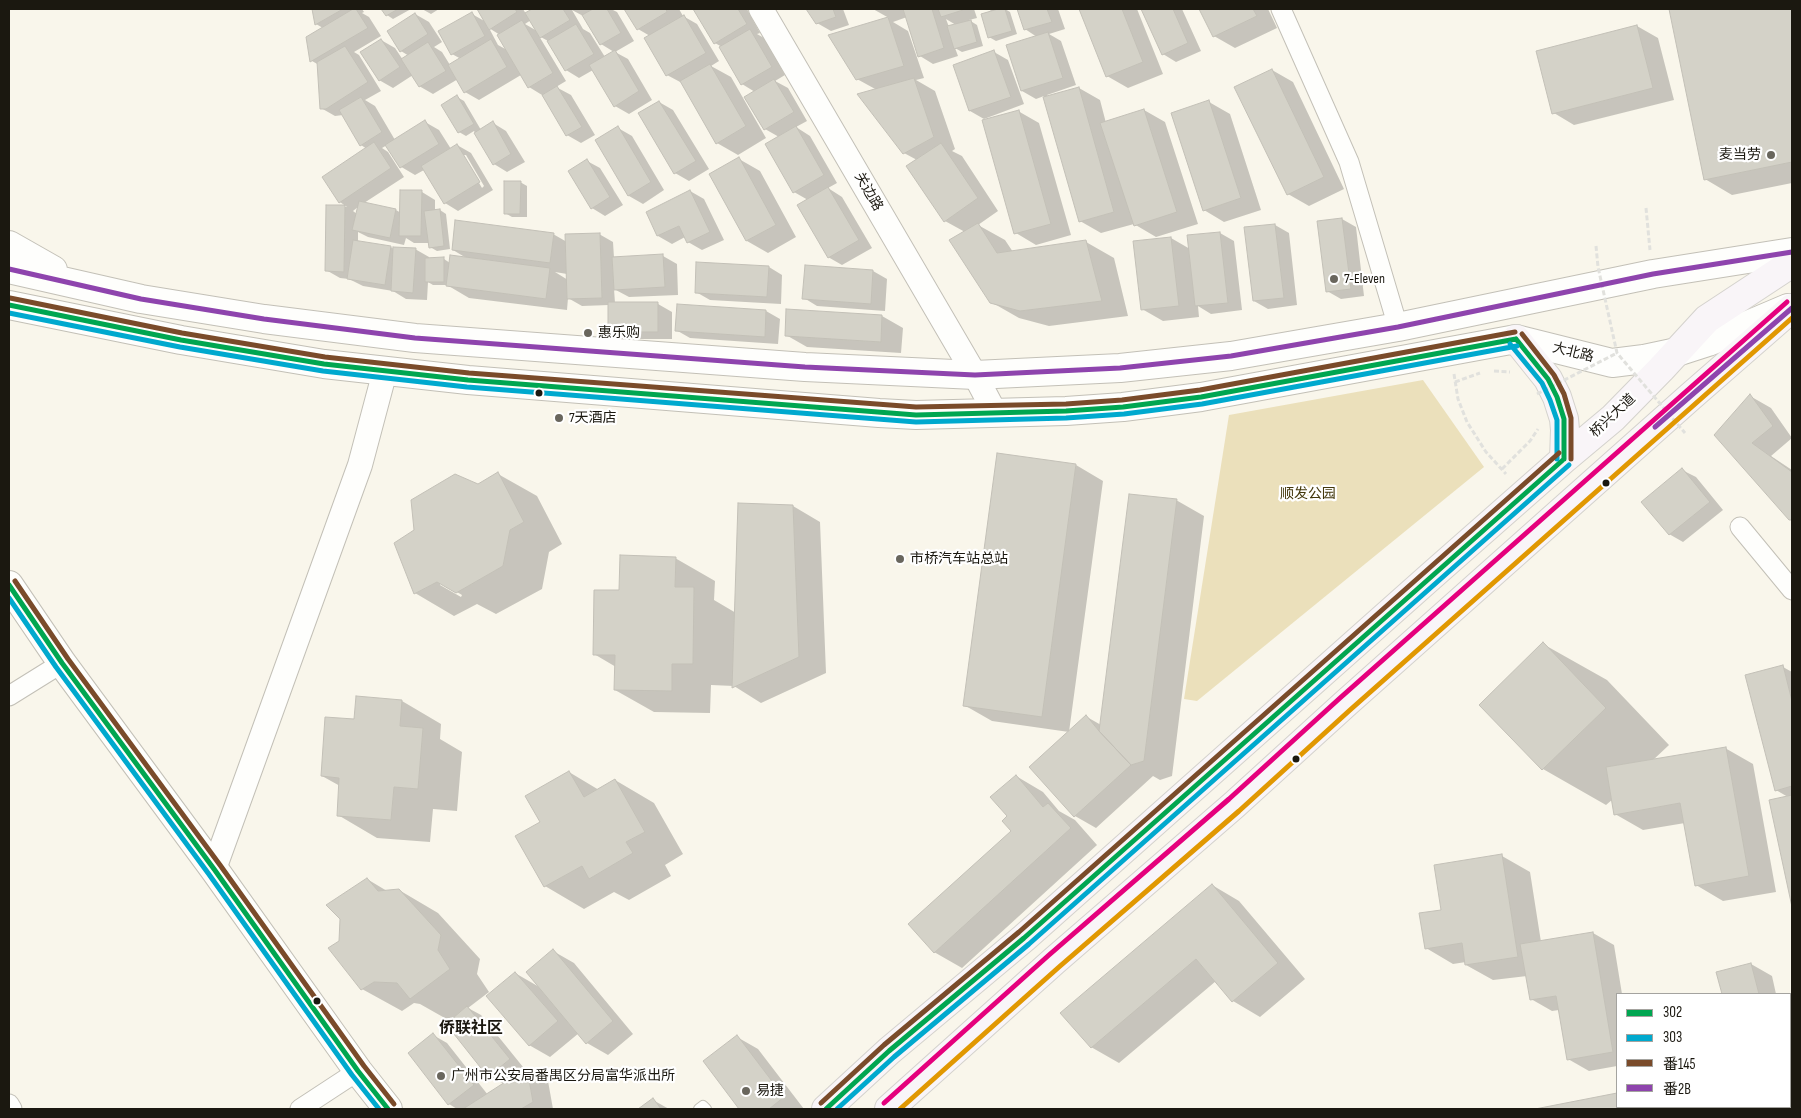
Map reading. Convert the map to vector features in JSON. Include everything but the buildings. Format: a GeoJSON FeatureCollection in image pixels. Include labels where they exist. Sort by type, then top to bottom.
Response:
{"type":"FeatureCollection","features":[{"type":"Feature","properties":{"kind":"main road"},"geometry":{"type":"LineString","coordinates":[[9,245],[78,284]]}},
{"type":"Feature","properties":{"kind":"main road"},"geometry":{"type":"LineString","coordinates":[[9,268],[141,298],[254,318],[415,338],[805,367],[975,375],[1120,368],[1231,356],[1398,327],[1653,274],[1792,252]]}},
{"type":"Feature","properties":{"kind":"main road","name":"桥兴大道"},"geometry":{"type":"LineString","coordinates":[[826,1109],[889,1051],[1024,938],[1564,459],[1613,418],[1707,319],[1792,263]]}},
{"type":"Feature","properties":{"kind":"main road","name":"大北路"},"geometry":{"type":"LineString","coordinates":[[9,305],[190,342],[324,364],[468,380],[879,413],[916,414],[1075,411],[1201,397],[1516,339],[1612,363],[1677,352],[1735,331],[1792,307]]}},
{"type":"Feature","properties":{"kind":"main road"},"geometry":{"type":"LineString","coordinates":[[889,1109],[1054,961],[1234,805],[1690,396],[1792,307]]}},
{"type":"Feature","properties":{"kind":"main road"},"geometry":{"type":"LineString","coordinates":[[1516,339],[1548,379],[1557,397],[1564,419],[1564,459]]}},
{"type":"Feature","properties":{"kind":"main road"},"geometry":{"type":"LineString","coordinates":[[9,585],[62,663],[214,869],[358,1071],[388,1109]]}},
{"type":"Feature","properties":{"kind":"street","name":"关边路"},"geometry":{"type":"LineString","coordinates":[[761,9],[975,375],[995,413]]}},
{"type":"Feature","properties":{"kind":"street"},"geometry":{"type":"LineString","coordinates":[[1281,9],[1349,162],[1398,327]]}},
{"type":"Feature","properties":{"kind":"street"},"geometry":{"type":"LineString","coordinates":[[214,869],[360,465],[385,371]]}},
{"type":"Feature","properties":{"kind":"street"},"geometry":{"type":"LineString","coordinates":[[1740,527],[1792,590]]}},
{"type":"Feature","properties":{"kind":"street"},"geometry":{"type":"LineString","coordinates":[[9,696],[62,663]]}},
{"type":"Feature","properties":{"kind":"street"},"geometry":{"type":"LineString","coordinates":[[300,1109],[358,1071]]}},
{"type":"Feature","properties":{"kind":"street"},"geometry":{"type":"LineString","coordinates":[[9,1104],[12,1109]]}},
{"type":"Feature","properties":{"kind":"lane"},"geometry":{"type":"LineString","coordinates":[[699,1109],[703,1106],[706,1109]]}},
{"type":"Feature","properties":{"kind":"path"},"geometry":{"type":"LineString","coordinates":[[1596,246],[1616,353],[1685,433]]}},
{"type":"Feature","properties":{"kind":"path"},"geometry":{"type":"LineString","coordinates":[[1534,390],[1537,394],[1616,353]]}},
{"type":"Feature","properties":{"kind":"path"},"geometry":{"type":"LineString","coordinates":[[1453,365],[1458,399],[1467,422],[1486,452],[1506,474]]}},
{"type":"Feature","properties":{"kind":"path"},"geometry":{"type":"LineString","coordinates":[[1489,371],[1507,371],[1514,374]]}},
{"type":"Feature","properties":{"kind":"path"},"geometry":{"type":"LineString","coordinates":[[1455,382],[1484,372]]}},
{"type":"Feature","properties":{"kind":"path"},"geometry":{"type":"LineString","coordinates":[[1502,469],[1530,441],[1537,431],[1539,424]]}},
{"type":"Feature","properties":{"kind":"green space","name":"顺发公园"},"geometry":{"type":"Polygon","coordinates":[[[1423,380],[1484,467],[1197,701],[1184,699],[1229,415],[1423,380]]]}},
{"type":"Feature","properties":{"kind":"transit line","name":"番2B"},"geometry":{"type":"LineString","coordinates":[[9,269],[141,299],[264,319],[415,338],[805,367],[975,375],[1120,368],[1231,356],[1398,327],[1653,274],[1792,252]]}},
{"type":"Feature","properties":{"kind":"transit line","name":"番145"},"geometry":{"type":"LineString","coordinates":[[10,298],[182,333],[325,357],[469,373],[916,407],[1066,404],[1122,400],[1200,390],[1515,332]]}},
{"type":"Feature","properties":{"kind":"transit line"},"geometry":{"type":"LineString","coordinates":[[884,1103],[1049,955],[1229,799],[1340,698],[1787,302]]}},
{"type":"Feature","properties":{"kind":"transit line","name":"302"},"geometry":{"type":"LineString","coordinates":[[9,305],[181,340],[324,364],[468,380],[916,415],[1066,411],[1123,407],[1201,397],[1516,339]]}},
{"type":"Feature","properties":{"kind":"transit line","name":"番2B"},"geometry":{"type":"LineString","coordinates":[[1655,427],[1792,308]]}},
{"type":"Feature","properties":{"kind":"transit line","name":"303"},"geometry":{"type":"LineString","coordinates":[[9,313],[180,347],[323,371],[467,387],[916,422],[1066,418],[1124,414],[1202,404],[1517,346]]}},
{"type":"Feature","properties":{"kind":"transit line"},"geometry":{"type":"LineString","coordinates":[[900,1109],[1059,967],[1239,811],[1350,710],[1792,318]]}},
{"type":"Feature","properties":{"kind":"transit line","name":"番145"},"geometry":{"type":"LineString","coordinates":[[1522,334],[1554,375],[1564,394],[1571,418],[1571,459]]}},
{"type":"Feature","properties":{"kind":"transit line","name":"302"},"geometry":{"type":"LineString","coordinates":[[1516,339],[1548,379],[1557,397],[1564,419],[1564,459]]}},
{"type":"Feature","properties":{"kind":"transit line","name":"303"},"geometry":{"type":"LineString","coordinates":[[1510,344],[1542,383],[1550,400],[1557,420],[1557,459]]}},
{"type":"Feature","properties":{"kind":"transit line","name":"番145"},"geometry":{"type":"LineString","coordinates":[[821,1103],[884,1045],[1019,932],[1559,453]]}},
{"type":"Feature","properties":{"kind":"transit line","name":"302"},"geometry":{"type":"LineString","coordinates":[[826,1109],[889,1051],[1024,938],[1564,459]]}},
{"type":"Feature","properties":{"kind":"transit line","name":"303"},"geometry":{"type":"LineString","coordinates":[[837,1109],[894,1057],[1029,944],[1569,465]]}},
{"type":"Feature","properties":{"kind":"transit line","name":"番145"},"geometry":{"type":"LineString","coordinates":[[15,581],[68,659],[220,865],[364,1066],[394,1104]]}},
{"type":"Feature","properties":{"kind":"transit line","name":"302"},"geometry":{"type":"LineString","coordinates":[[9,585],[62,663],[214,869],[358,1071],[388,1109]]}},
{"type":"Feature","properties":{"kind":"transit line","name":"303"},"geometry":{"type":"LineString","coordinates":[[9,598],[56,667],[208,873],[352,1075],[379,1109]]}},
{"type":"Feature","properties":{"kind":"place","name":"麦当劳"},"geometry":{"type":"Point","coordinates":[1771,155]}},
{"type":"Feature","properties":{"kind":"place","name":"7-Eleven"},"geometry":{"type":"Point","coordinates":[1334,279]}},
{"type":"Feature","properties":{"kind":"place","name":"惠乐购"},"geometry":{"type":"Point","coordinates":[588,333]}},
{"type":"Feature","properties":{"kind":"place","name":"7天酒店"},"geometry":{"type":"Point","coordinates":[559,418]}},
{"type":"Feature","properties":{"kind":"place","name":"市桥汽车站总站"},"geometry":{"type":"Point","coordinates":[900,559]}},
{"type":"Feature","properties":{"kind":"place","name":"广州市公安局番禺区分局富华派出所"},"geometry":{"type":"Point","coordinates":[441,1076]}},
{"type":"Feature","properties":{"kind":"place","name":"易捷"},"geometry":{"type":"Point","coordinates":[746,1091]}},
{"type":"Feature","properties":{"kind":"district","name":"侨联社区"},"geometry":{"type":"Point","coordinates":[471,1029]}}]}
